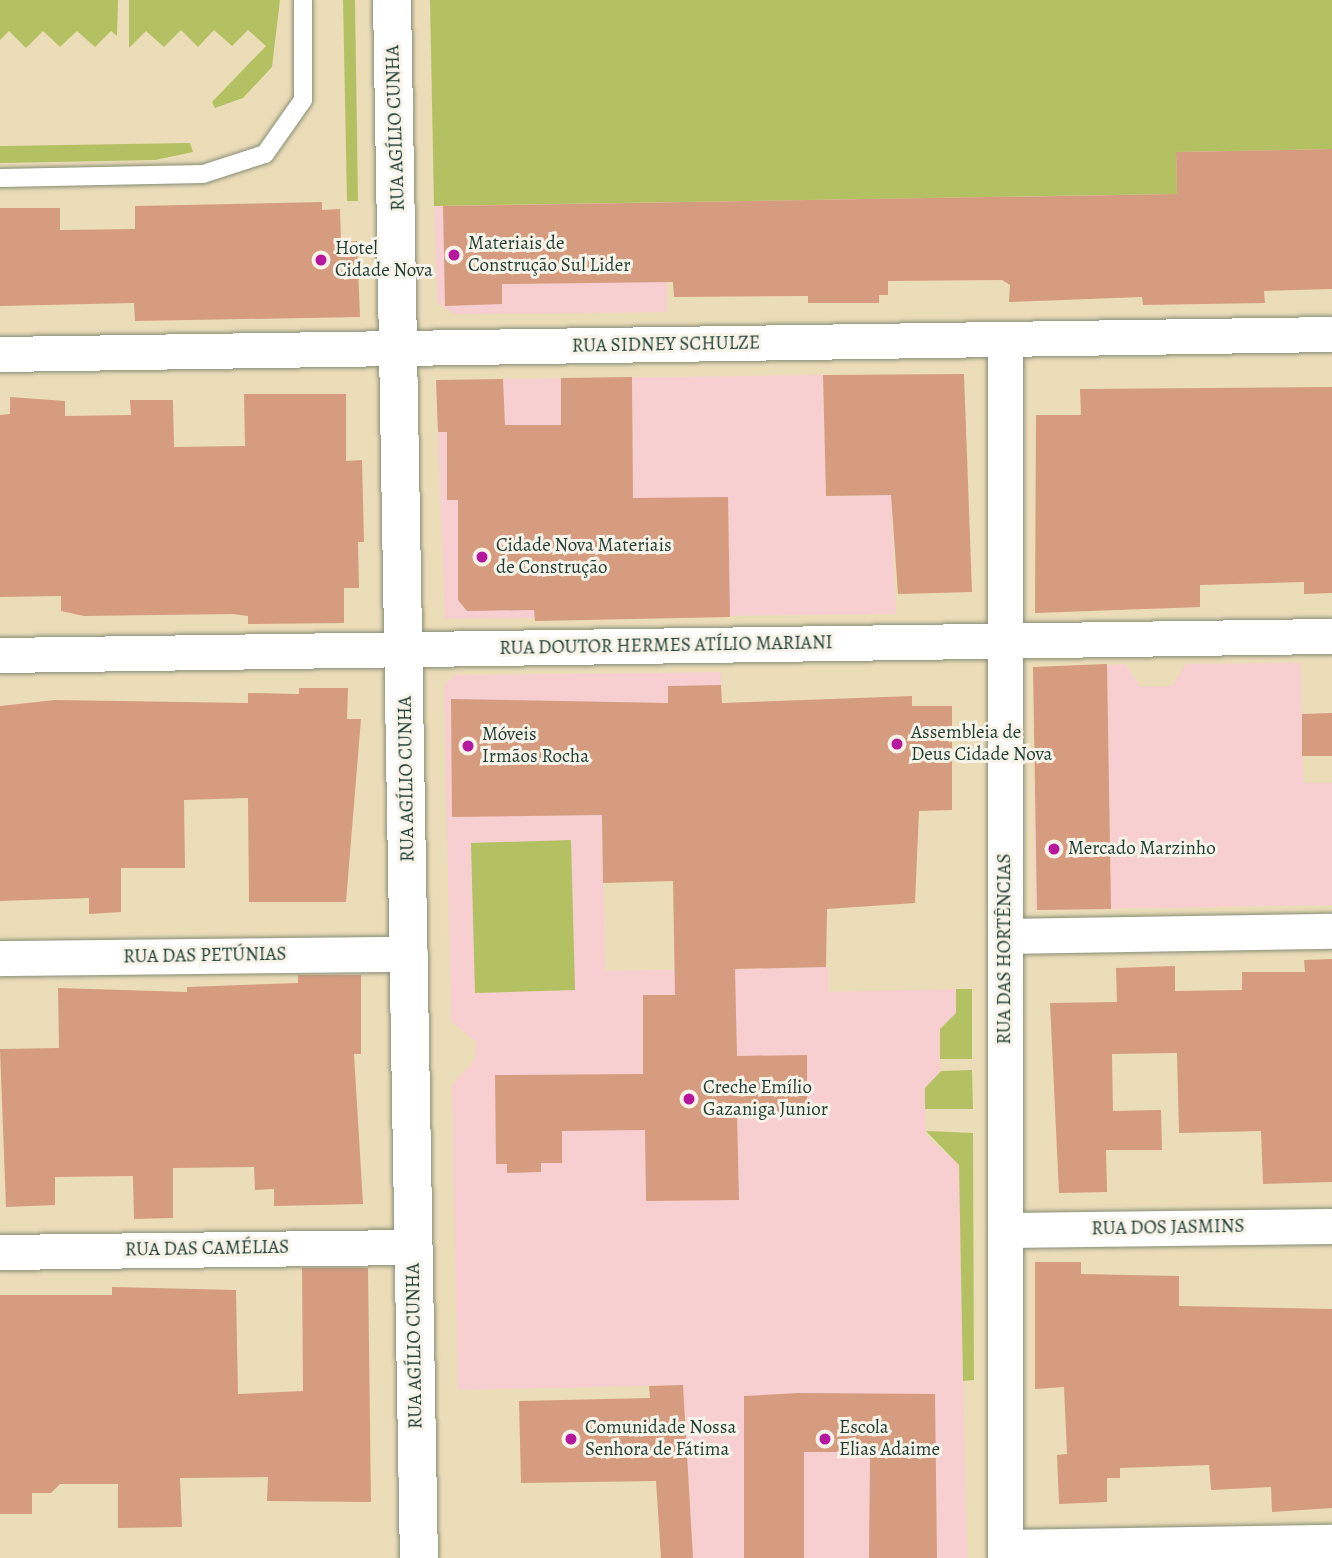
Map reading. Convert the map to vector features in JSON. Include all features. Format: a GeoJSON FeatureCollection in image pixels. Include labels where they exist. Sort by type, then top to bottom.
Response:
{"type":"FeatureCollection","features":[{"type":"Feature","properties":{"kind":"main road","name":"RUA AGÍLIO CUNHA"},"geometry":{"type":"LineString","coordinates":[[392,0],[401,349],[419,1558]]}},
{"type":"Feature","properties":{"kind":"street","name":"RUA SIDNEY SCHULZE"},"geometry":{"type":"LineString","coordinates":[[0,354],[1332,334]]}},
{"type":"Feature","properties":{"kind":"street","name":"RUA DAS HORTÊNCIAS"},"geometry":{"type":"LineString","coordinates":[[1005,339],[1005,1552]]}},
{"type":"Feature","properties":{"kind":"street","name":"RUA DOUTOR HERMES ATÍLIO MARIANI"},"geometry":{"type":"LineString","coordinates":[[0,655],[1332,636]]}},
{"type":"Feature","properties":{"kind":"street"},"geometry":{"type":"LineString","coordinates":[[1005,936],[1332,931]]}},
{"type":"Feature","properties":{"kind":"street","name":"RUA DAS PETÚNIAS"},"geometry":{"type":"LineString","coordinates":[[0,958],[410,954]]}},
{"type":"Feature","properties":{"kind":"street","name":"RUA DOS JASMINS"},"geometry":{"type":"LineString","coordinates":[[1005,1230],[1332,1226]]}},
{"type":"Feature","properties":{"kind":"street","name":"RUA DAS CAMÉLIAS"},"geometry":{"type":"LineString","coordinates":[[0,1252],[414,1247]]}},
{"type":"Feature","properties":{"kind":"street"},"geometry":{"type":"LineString","coordinates":[[1005,1552],[1332,1542]]}},
{"type":"Feature","properties":{"kind":"lane"},"geometry":{"type":"LineString","coordinates":[[0,177],[203,174],[265,154],[303,100],[303,0]]}},
{"type":"Feature","properties":{"kind":"shaded area"},"geometry":{"type":"Polygon","coordinates":[[[666,202],[667,312],[454,314],[437,302],[434,206],[666,202]]]}},
{"type":"Feature","properties":{"kind":"shaded area"},"geometry":{"type":"Polygon","coordinates":[[[823,375],[826,496],[891,495],[896,614],[445,619],[436,380],[823,375]]]}},
{"type":"Feature","properties":{"kind":"shaded area"},"geometry":{"type":"Polygon","coordinates":[[[1301,663],[1303,783],[1332,783],[1332,905],[1035,910],[1034,789],[1109,787],[1107,665],[1125,664],[1141,687],[1172,686],[1186,664],[1301,663]]]}},
{"type":"Feature","properties":{"kind":"shaded area","name":"Creche Emílio Gazaniga Junior"},"geometry":{"type":"Polygon","coordinates":[[[721,672],[724,813],[602,815],[605,971],[828,967],[828,992],[956,989],[956,1013],[940,1030],[940,1075],[925,1088],[926,1136],[959,1165],[967,1558],[693,1558],[682,1385],[458,1390],[452,1085],[474,1061],[476,1042],[451,1021],[444,685],[455,675],[721,672]]]}},
{"type":"Feature","properties":{"kind":"green space"},"geometry":{"type":"Polygon","coordinates":[[[0,0],[118,0],[117,36],[111,31],[95,47],[77,31],[60,47],[43,31],[26,48],[9,31],[0,40],[0,0]]]}},
{"type":"Feature","properties":{"kind":"green space"},"geometry":{"type":"Polygon","coordinates":[[[129,0],[280,0],[272,67],[243,98],[215,108],[212,102],[266,46],[248,30],[232,46],[214,30],[198,47],[181,30],[164,47],[146,31],[129,48],[129,0]]]}},
{"type":"Feature","properties":{"kind":"green space"},"geometry":{"type":"Polygon","coordinates":[[[343,0],[355,0],[358,201],[347,201],[343,0]]]}},
{"type":"Feature","properties":{"kind":"green space"},"geometry":{"type":"Polygon","coordinates":[[[430,0],[1332,0],[1332,149],[1176,152],[1177,194],[434,206],[430,0]]]}},
{"type":"Feature","properties":{"kind":"green space"},"geometry":{"type":"Polygon","coordinates":[[[190,143],[193,152],[155,160],[0,163],[0,146],[190,143]]]}},
{"type":"Feature","properties":{"kind":"green space"},"geometry":{"type":"Polygon","coordinates":[[[571,840],[575,990],[475,993],[471,843],[571,840]]]}},
{"type":"Feature","properties":{"kind":"green space"},"geometry":{"type":"Polygon","coordinates":[[[956,989],[972,989],[972,1059],[940,1059],[940,1029],[956,1013],[956,989]]]}},
{"type":"Feature","properties":{"kind":"green space"},"geometry":{"type":"Polygon","coordinates":[[[972,1070],[973,1109],[925,1109],[925,1088],[941,1071],[972,1070]]]}},
{"type":"Feature","properties":{"kind":"green space"},"geometry":{"type":"Polygon","coordinates":[[[926,1131],[973,1133],[974,1380],[963,1381],[959,1165],[926,1131]]]}},
{"type":"Feature","properties":{"kind":"building"},"geometry":{"type":"Polygon","coordinates":[[[1332,149],[1332,289],[1264,291],[1265,303],[1143,305],[1142,297],[1009,302],[1010,285],[1002,280],[888,281],[888,295],[879,295],[879,303],[808,303],[808,296],[674,297],[673,282],[502,284],[502,304],[445,306],[443,206],[1177,194],[1176,152],[1332,149]]]}},
{"type":"Feature","properties":{"kind":"building"},"geometry":{"type":"Polygon","coordinates":[[[322,202],[322,210],[340,209],[341,242],[357,241],[360,317],[135,321],[134,303],[0,306],[0,208],[60,208],[60,230],[135,229],[135,206],[322,202]]]}},
{"type":"Feature","properties":{"kind":"building"},"geometry":{"type":"Polygon","coordinates":[[[964,374],[972,592],[898,594],[891,495],[826,496],[823,375],[964,374]]]}},
{"type":"Feature","properties":{"kind":"building"},"geometry":{"type":"Polygon","coordinates":[[[632,377],[633,498],[728,497],[730,617],[535,621],[534,610],[467,611],[458,600],[458,500],[447,500],[447,432],[438,432],[436,380],[503,379],[505,425],[561,425],[561,378],[632,377]]]}},
{"type":"Feature","properties":{"kind":"building"},"geometry":{"type":"Polygon","coordinates":[[[1332,387],[1332,593],[1304,594],[1304,582],[1200,585],[1200,607],[1035,613],[1036,415],[1081,415],[1080,389],[1332,387]]]}},
{"type":"Feature","properties":{"kind":"building"},"geometry":{"type":"Polygon","coordinates":[[[244,394],[346,394],[346,461],[362,460],[364,542],[358,542],[359,588],[344,588],[344,623],[248,624],[248,616],[233,614],[84,616],[61,611],[61,596],[0,597],[0,415],[10,414],[10,397],[65,401],[65,416],[131,415],[130,400],[173,400],[174,447],[245,446],[244,394]]]}},
{"type":"Feature","properties":{"kind":"building"},"geometry":{"type":"Polygon","coordinates":[[[1107,664],[1111,909],[1037,910],[1033,667],[1107,664]]]}},
{"type":"Feature","properties":{"kind":"building"},"geometry":{"type":"Polygon","coordinates":[[[721,685],[722,703],[912,696],[912,706],[952,706],[952,810],[919,811],[915,903],[827,909],[826,967],[735,969],[737,1056],[807,1055],[807,1112],[737,1112],[739,1200],[646,1201],[645,1130],[562,1131],[562,1163],[541,1163],[541,1172],[507,1173],[507,1164],[496,1164],[495,1075],[643,1074],[643,995],[675,995],[673,881],[603,883],[602,815],[452,817],[451,699],[668,703],[668,686],[721,685]]]}},
{"type":"Feature","properties":{"kind":"building"},"geometry":{"type":"Polygon","coordinates":[[[299,688],[348,688],[347,719],[361,719],[346,902],[249,902],[248,798],[184,800],[185,868],[121,868],[121,912],[89,914],[89,898],[0,901],[0,706],[55,700],[248,703],[248,693],[299,694],[299,688]]]}},
{"type":"Feature","properties":{"kind":"building"},"geometry":{"type":"Polygon","coordinates":[[[1332,713],[1332,756],[1302,756],[1302,714],[1332,713]]]}},
{"type":"Feature","properties":{"kind":"building"},"geometry":{"type":"Polygon","coordinates":[[[1332,959],[1332,1182],[1263,1184],[1261,1131],[1179,1133],[1177,1053],[1112,1054],[1113,1111],[1161,1110],[1162,1150],[1106,1150],[1107,1192],[1059,1193],[1050,1003],[1117,1002],[1116,968],[1175,966],[1175,991],[1242,990],[1242,972],[1305,972],[1304,960],[1332,959]]]}},
{"type":"Feature","properties":{"kind":"building"},"geometry":{"type":"Polygon","coordinates":[[[298,975],[361,975],[361,1054],[354,1054],[363,1204],[274,1206],[274,1189],[255,1190],[254,1167],[173,1168],[173,1218],[134,1219],[133,1176],[55,1177],[55,1205],[6,1207],[0,1049],[59,1048],[58,988],[187,992],[187,987],[298,983],[298,975]]]}},
{"type":"Feature","properties":{"kind":"building"},"geometry":{"type":"Polygon","coordinates":[[[1035,1262],[1081,1262],[1081,1274],[1179,1276],[1179,1306],[1332,1309],[1332,1508],[1272,1512],[1271,1487],[1211,1490],[1209,1465],[1120,1468],[1120,1478],[1107,1478],[1107,1502],[1059,1504],[1057,1455],[1067,1454],[1064,1387],[1035,1389],[1035,1262]]]}},
{"type":"Feature","properties":{"kind":"building"},"geometry":{"type":"Polygon","coordinates":[[[302,1268],[368,1268],[371,1502],[267,1501],[268,1477],[180,1478],[182,1527],[118,1528],[118,1484],[60,1484],[51,1493],[32,1493],[32,1514],[0,1514],[0,1295],[112,1295],[112,1287],[236,1290],[238,1394],[303,1391],[302,1268]]]}},
{"type":"Feature","properties":{"kind":"building"},"geometry":{"type":"Polygon","coordinates":[[[683,1385],[693,1558],[661,1558],[656,1481],[521,1483],[519,1401],[650,1398],[649,1386],[683,1385]]]}},
{"type":"Feature","properties":{"kind":"building"},"geometry":{"type":"Polygon","coordinates":[[[799,1393],[935,1394],[937,1558],[869,1558],[870,1452],[804,1452],[804,1558],[744,1558],[744,1396],[799,1393]]]}},
{"type":"Feature","properties":{"kind":"place","name":"Materiais de Construção Sul Lider"},"geometry":{"type":"Point","coordinates":[454,255]}},
{"type":"Feature","properties":{"kind":"place","name":"Hotel Cidade Nova"},"geometry":{"type":"Point","coordinates":[321,260]}},
{"type":"Feature","properties":{"kind":"place","name":"Cidade Nova Materiais de Construção"},"geometry":{"type":"Point","coordinates":[482,557]}},
{"type":"Feature","properties":{"kind":"place","name":"Assembleia de Deus Cidade Nova"},"geometry":{"type":"Point","coordinates":[897,744]}},
{"type":"Feature","properties":{"kind":"place","name":"Móveis Irmãos Rocha"},"geometry":{"type":"Point","coordinates":[468,746]}},
{"type":"Feature","properties":{"kind":"place","name":"Mercado Marzinho"},"geometry":{"type":"Point","coordinates":[1054,849]}},
{"type":"Feature","properties":{"kind":"place","name":"Creche Emílio Gazaniga Junior"},"geometry":{"type":"Point","coordinates":[689,1099]}},
{"type":"Feature","properties":{"kind":"place","name":"Comunidade Nossa Senhora de Fátima"},"geometry":{"type":"Point","coordinates":[571,1439]}},
{"type":"Feature","properties":{"kind":"place","name":"Escola Elias Adaime"},"geometry":{"type":"Point","coordinates":[825,1439]}}]}
